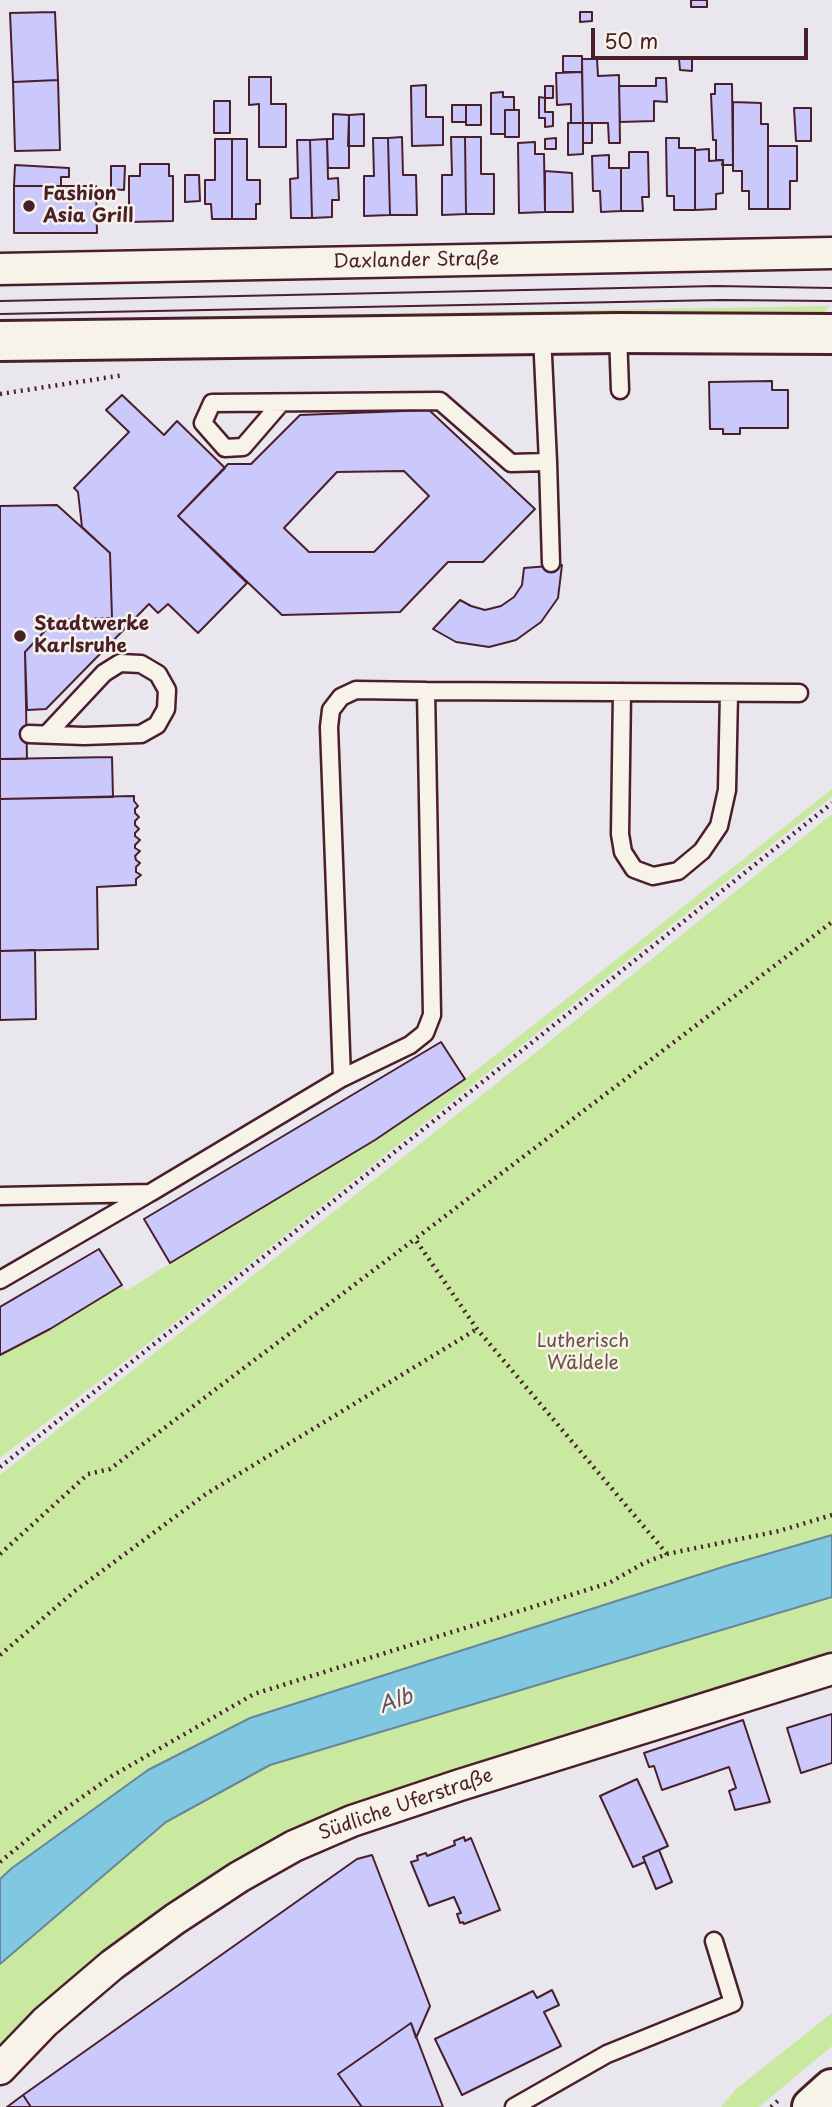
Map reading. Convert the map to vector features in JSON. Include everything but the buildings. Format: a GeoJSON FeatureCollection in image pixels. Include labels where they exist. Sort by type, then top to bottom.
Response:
{"type":"FeatureCollection","features":[{"type":"Feature","properties":{"kind":"street","name":"Daxlander Straße"},"geometry":{"type":"LineString","coordinates":[[10,269],[832,253]]}},
{"type":"Feature","properties":{"kind":"street"},"geometry":{"type":"LineString","coordinates":[[0,341],[618,333],[832,334]]}},
{"type":"Feature","properties":{"kind":"street","name":"Südliche Uferstraße"},"geometry":{"type":"LineString","coordinates":[[0,2070],[45,2022],[112,1965],[185,1912],[294,1846],[352,1821],[460,1785],[832,1669]]}},
{"type":"Feature","properties":{"kind":"street"},"geometry":{"type":"LineString","coordinates":[[812,2107],[832,2089]]}},
{"type":"Feature","properties":{"kind":"lane"},"geometry":{"type":"LineString","coordinates":[[618,333],[620,390]]}},
{"type":"Feature","properties":{"kind":"lane"},"geometry":{"type":"LineString","coordinates":[[541,335],[551,563]]}},
{"type":"Feature","properties":{"kind":"lane"},"geometry":{"type":"LineString","coordinates":[[281,403],[243,447],[225,448],[203,423],[212,403],[440,401],[510,463],[548,462]]}},
{"type":"Feature","properties":{"kind":"lane"},"geometry":{"type":"LineString","coordinates":[[29,734],[141,734],[157,725],[166,709],[166,690],[158,674],[141,664],[120,663],[104,673],[48,733]]}},
{"type":"Feature","properties":{"kind":"lane"},"geometry":{"type":"LineString","coordinates":[[342,1078],[329,727],[331,710],[341,697],[356,690],[799,693]]}},
{"type":"Feature","properties":{"kind":"lane"},"geometry":{"type":"LineString","coordinates":[[0,1280],[342,1078],[410,1045],[425,1033],[432,1015],[426,691]]}},
{"type":"Feature","properties":{"kind":"lane"},"geometry":{"type":"LineString","coordinates":[[622,692],[623,852],[634,869],[653,876],[678,870],[702,851],[719,826],[727,790],[729,693]]}},
{"type":"Feature","properties":{"kind":"lane"},"geometry":{"type":"LineString","coordinates":[[0,1196],[150,1193]]}},
{"type":"Feature","properties":{"kind":"lane"},"geometry":{"type":"LineString","coordinates":[[514,2107],[607,2054],[733,2003],[714,1941]]}},
{"type":"Feature","properties":{"kind":"path"},"geometry":{"type":"LineString","coordinates":[[0,1467],[832,803]]}},
{"type":"Feature","properties":{"kind":"path"},"geometry":{"type":"LineString","coordinates":[[0,1554],[88,1474],[110,1469],[832,922]]}},
{"type":"Feature","properties":{"kind":"path"},"geometry":{"type":"LineString","coordinates":[[415,1239],[477,1329],[667,1553]]}},
{"type":"Feature","properties":{"kind":"path"},"geometry":{"type":"LineString","coordinates":[[0,1655],[75,1591],[206,1494],[477,1329]]}},
{"type":"Feature","properties":{"kind":"path"},"geometry":{"type":"LineString","coordinates":[[0,1862],[61,1812],[112,1776],[254,1695],[610,1583],[643,1563],[667,1553],[779,1531],[832,1515]]}},
{"type":"Feature","properties":{"kind":"green space"},"geometry":{"type":"Polygon","coordinates":[[[830,306],[823,313],[813,314],[0,330],[0,320],[830,306]]]}},
{"type":"Feature","properties":{"kind":"green space"},"geometry":{"type":"Polygon","coordinates":[[[832,789],[832,797],[204,1300],[0,1458],[0,1355],[50,1329],[122,1285],[126,1291],[465,1079],[832,789]]]}},
{"type":"Feature","properties":{"kind":"green space","name":"Lutherisch Wäldele"},"geometry":{"type":"Polygon","coordinates":[[[832,814],[832,1535],[726,1566],[250,1718],[148,1770],[0,1879],[0,1475],[530,1057],[832,814]]]}},
{"type":"Feature","properties":{"kind":"green space"},"geometry":{"type":"Polygon","coordinates":[[[832,1597],[832,1655],[406,1787],[335,1814],[138,1929],[68,1983],[0,2051],[0,1964],[166,1822],[269,1765],[832,1597]]]}},
{"type":"Feature","properties":{"kind":"green space"},"geometry":{"type":"Polygon","coordinates":[[[832,2013],[832,2046],[759,2107],[721,2107],[736,2089],[832,2013]]]}},
{"type":"Feature","properties":{"kind":"water","name":"Alb"},"geometry":{"type":"Polygon","coordinates":[[[832,1535],[832,1597],[270,1765],[166,1822],[0,1964],[0,1879],[148,1770],[250,1718],[726,1566],[832,1535]]]}},
{"type":"Feature","properties":{"kind":"tram line"},"geometry":{"type":"LineString","coordinates":[[0,301],[717,286],[832,288]]}},
{"type":"Feature","properties":{"kind":"tram line"},"geometry":{"type":"LineString","coordinates":[[0,314],[721,300],[832,301]]}},
{"type":"Feature","properties":{"kind":"place","name":"Fashion Asia Grill"},"geometry":{"type":"Point","coordinates":[29,206]}},
{"type":"Feature","properties":{"kind":"place","name":"Stadtwerke Karlsruhe"},"geometry":{"type":"Point","coordinates":[20,636]}}]}
